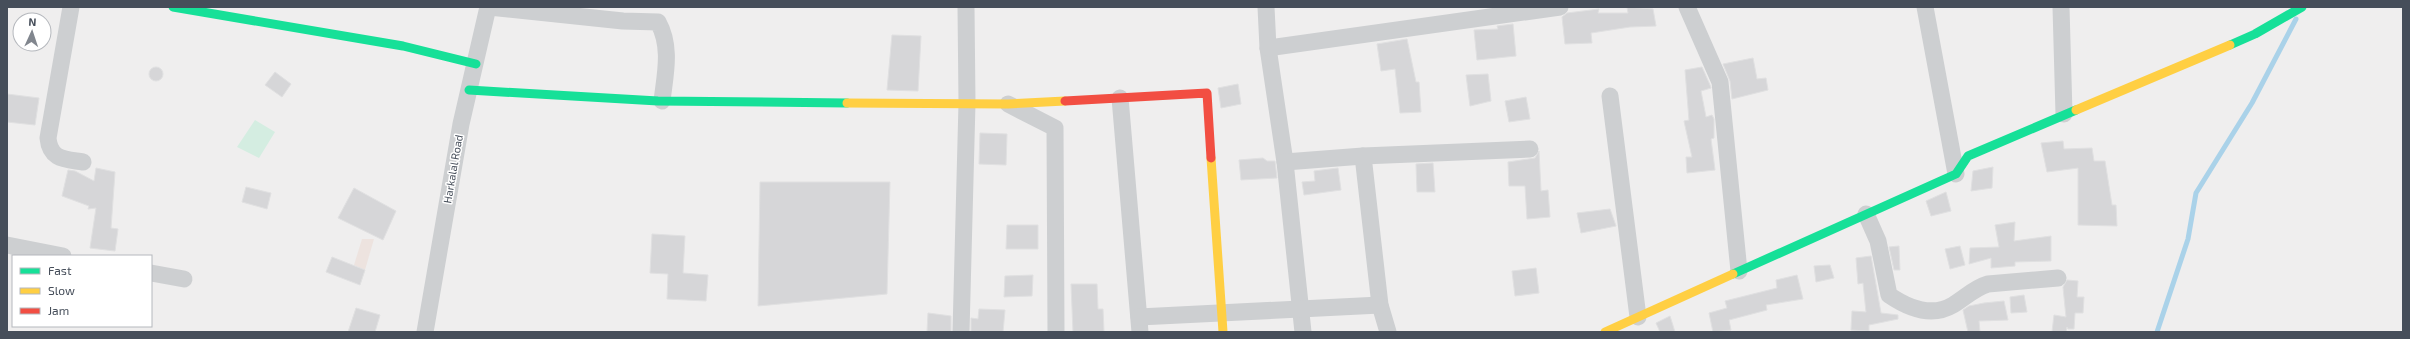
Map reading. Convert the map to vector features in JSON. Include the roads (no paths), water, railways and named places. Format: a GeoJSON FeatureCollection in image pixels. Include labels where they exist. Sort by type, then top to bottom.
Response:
{"type":"FeatureCollection","features":[{"type":"Feature","properties":{"kind":"street"},"geometry":{"type":"LineString","coordinates":[[71,7],[48,138],[49,149],[53,153],[64,159],[83,162]]}},
{"type":"Feature","properties":{"kind":"street"},"geometry":{"type":"LineString","coordinates":[[173,7],[403,46],[476,64]]}},
{"type":"Feature","properties":{"kind":"street"},"geometry":{"type":"LineString","coordinates":[[489,7],[623,22],[658,22],[664,32],[667,53],[662,101]]}},
{"type":"Feature","properties":{"kind":"street","name":"Harkalal Road"},"geometry":{"type":"LineString","coordinates":[[425,332],[461,124],[489,7]]}},
{"type":"Feature","properties":{"kind":"street"},"geometry":{"type":"LineString","coordinates":[[961,332],[968,103],[966,7]]}},
{"type":"Feature","properties":{"kind":"street"},"geometry":{"type":"LineString","coordinates":[[1266,7],[1268,48],[1285,162],[1303,332]]}},
{"type":"Feature","properties":{"kind":"street"},"geometry":{"type":"LineString","coordinates":[[1268,48],[1560,7]]}},
{"type":"Feature","properties":{"kind":"street"},"geometry":{"type":"LineString","coordinates":[[1688,7],[1720,82],[1739,271]]}},
{"type":"Feature","properties":{"kind":"street"},"geometry":{"type":"LineString","coordinates":[[1924,7],[1956,174]]}},
{"type":"Feature","properties":{"kind":"street"},"geometry":{"type":"LineString","coordinates":[[2061,7],[2064,114]]}},
{"type":"Feature","properties":{"kind":"street"},"geometry":{"type":"LineString","coordinates":[[1605,332],[1956,174],[1968,156],[2254,34],[2302,7]]}},
{"type":"Feature","properties":{"kind":"street"},"geometry":{"type":"LineString","coordinates":[[469,90],[662,101],[1008,104],[1207,93],[1223,332]]}},
{"type":"Feature","properties":{"kind":"street"},"geometry":{"type":"LineString","coordinates":[[1610,96],[1638,317]]}},
{"type":"Feature","properties":{"kind":"street"},"geometry":{"type":"LineString","coordinates":[[1120,98],[1139,324],[1222,313],[1380,305]]}},
{"type":"Feature","properties":{"kind":"street"},"geometry":{"type":"LineString","coordinates":[[1008,104],[1055,128],[1056,332]]}},
{"type":"Feature","properties":{"kind":"street"},"geometry":{"type":"LineString","coordinates":[[1285,162],[1363,156],[1530,149]]}},
{"type":"Feature","properties":{"kind":"street"},"geometry":{"type":"LineString","coordinates":[[1363,156],[1380,305],[1388,332]]}},
{"type":"Feature","properties":{"kind":"street"},"geometry":{"type":"LineString","coordinates":[[1866,214],[1878,241],[1889,295],[1913,310],[1940,311],[1953,306],[1980,286],[1988,284],[2058,278]]}},
{"type":"Feature","properties":{"kind":"street"},"geometry":{"type":"LineString","coordinates":[[7,245],[58,255]]}},
{"type":"Feature","properties":{"kind":"street"},"geometry":{"type":"LineString","coordinates":[[152,273],[184,279]]}},
{"type":"Feature","properties":{"kind":"waterway"},"geometry":{"type":"LineString","coordinates":[[2157,332],[2188,239],[2196,193],[2252,103],[2296,19]]}}]}
